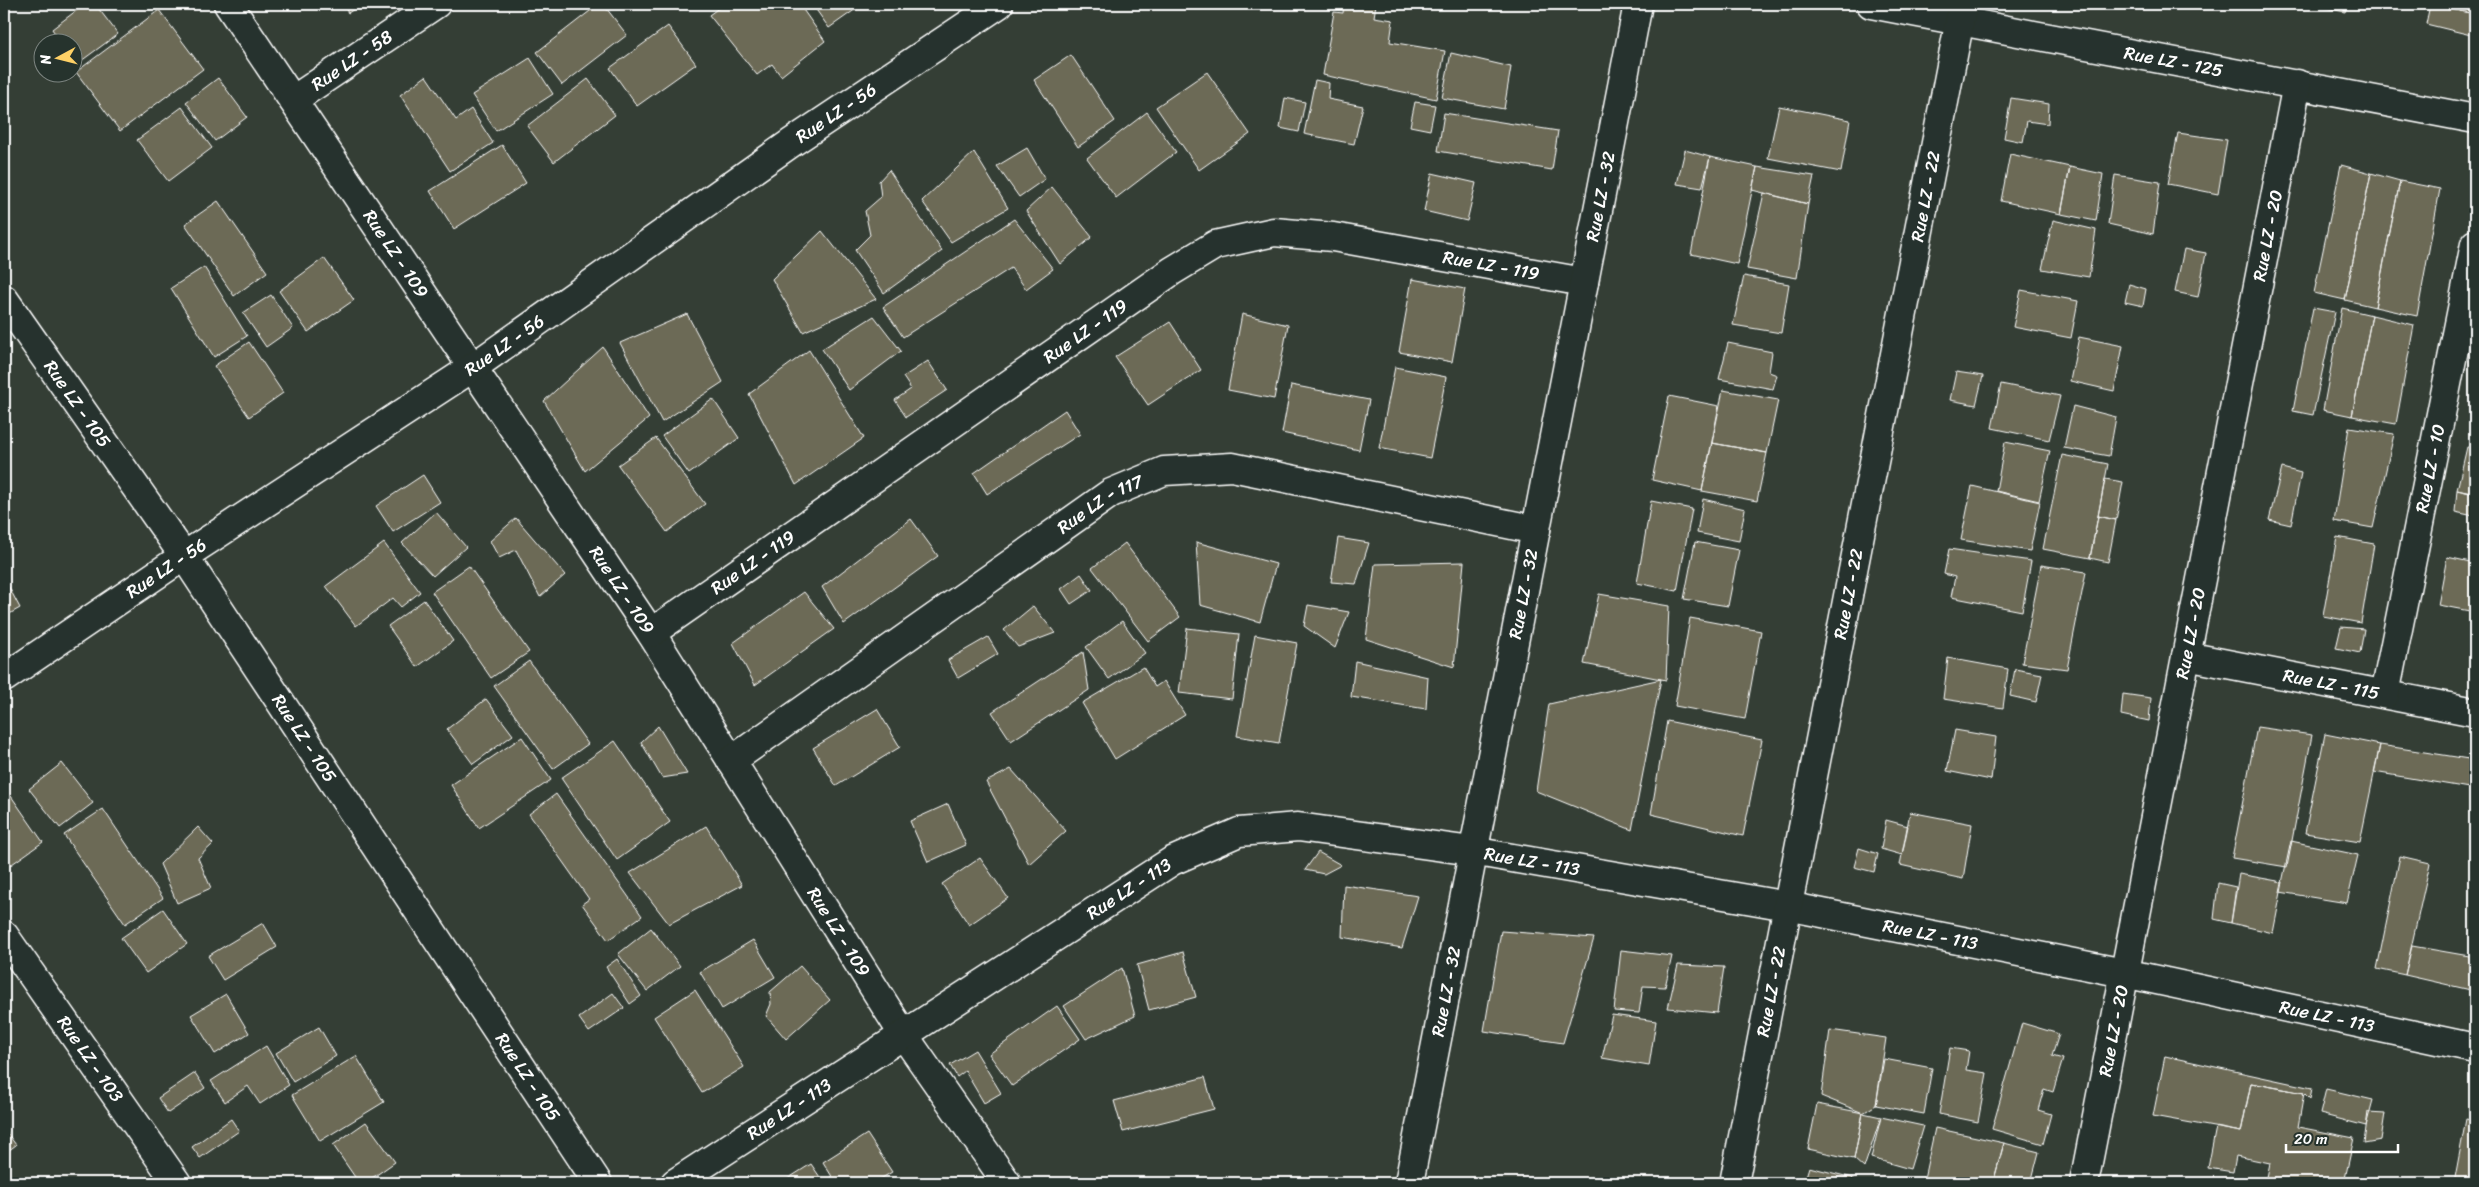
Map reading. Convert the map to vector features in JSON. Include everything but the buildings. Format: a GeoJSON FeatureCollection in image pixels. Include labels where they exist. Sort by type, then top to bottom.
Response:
{"type":"FeatureCollection","features":[{"type":"Feature","properties":{"kind":"street","name":"Rue LZ - 109"},"geometry":{"type":"LineString","coordinates":[[228,4],[651,633],[903,1034],[1007,1183]]}},
{"type":"Feature","properties":{"kind":"street","name":"Rue LZ - 58"},"geometry":{"type":"LineString","coordinates":[[294,100],[436,4]]}},
{"type":"Feature","properties":{"kind":"street","name":"Rue LZ - 56"},"geometry":{"type":"LineString","coordinates":[[4,678],[184,556],[472,368],[791,143],[999,4]]}},
{"type":"Feature","properties":{"kind":"street","name":"Rue LZ - 32"},"geometry":{"type":"LineString","coordinates":[[1409,1183],[1638,4]]}},
{"type":"Feature","properties":{"kind":"street","name":"Rue LZ - 125"},"geometry":{"type":"LineString","coordinates":[[1871,4],[1961,12],[2297,84],[2475,119]]}},
{"type":"Feature","properties":{"kind":"street","name":"Rue LZ - 22"},"geometry":{"type":"LineString","coordinates":[[1734,1183],[1961,12]]}},
{"type":"Feature","properties":{"kind":"street","name":"Rue LZ - 20"},"geometry":{"type":"LineString","coordinates":[[2084,1183],[2297,84]]}},
{"type":"Feature","properties":{"kind":"street","name":"Rue LZ - 119"},"geometry":{"type":"LineString","coordinates":[[651,633],[1172,271],[1215,245],[1274,232],[1333,237],[1584,282]]}},
{"type":"Feature","properties":{"kind":"street","name":"Rue LZ - 10"},"geometry":{"type":"LineString","coordinates":[[2385,694],[2475,244]]}},
{"type":"Feature","properties":{"kind":"street","name":"Rue LZ - 105"},"geometry":{"type":"LineString","coordinates":[[4,299],[184,556],[598,1183]]}},
{"type":"Feature","properties":{"kind":"street","name":"Rue LZ - 117"},"geometry":{"type":"LineString","coordinates":[[731,761],[1111,493],[1164,471],[1232,467],[1536,530]]}},
{"type":"Feature","properties":{"kind":"street","name":"Rue LZ - 115"},"geometry":{"type":"LineString","coordinates":[[2186,656],[2475,712]]}},
{"type":"Feature","properties":{"kind":"street","name":"Rue LZ - 113"},"geometry":{"type":"LineString","coordinates":[[675,1183],[1172,860],[1239,832],[1298,827],[1472,851],[1787,906],[2124,973],[2475,1048]]}},
{"type":"Feature","properties":{"kind":"street","name":"Rue LZ - 103"},"geometry":{"type":"LineString","coordinates":[[4,935],[177,1183]]}}]}
